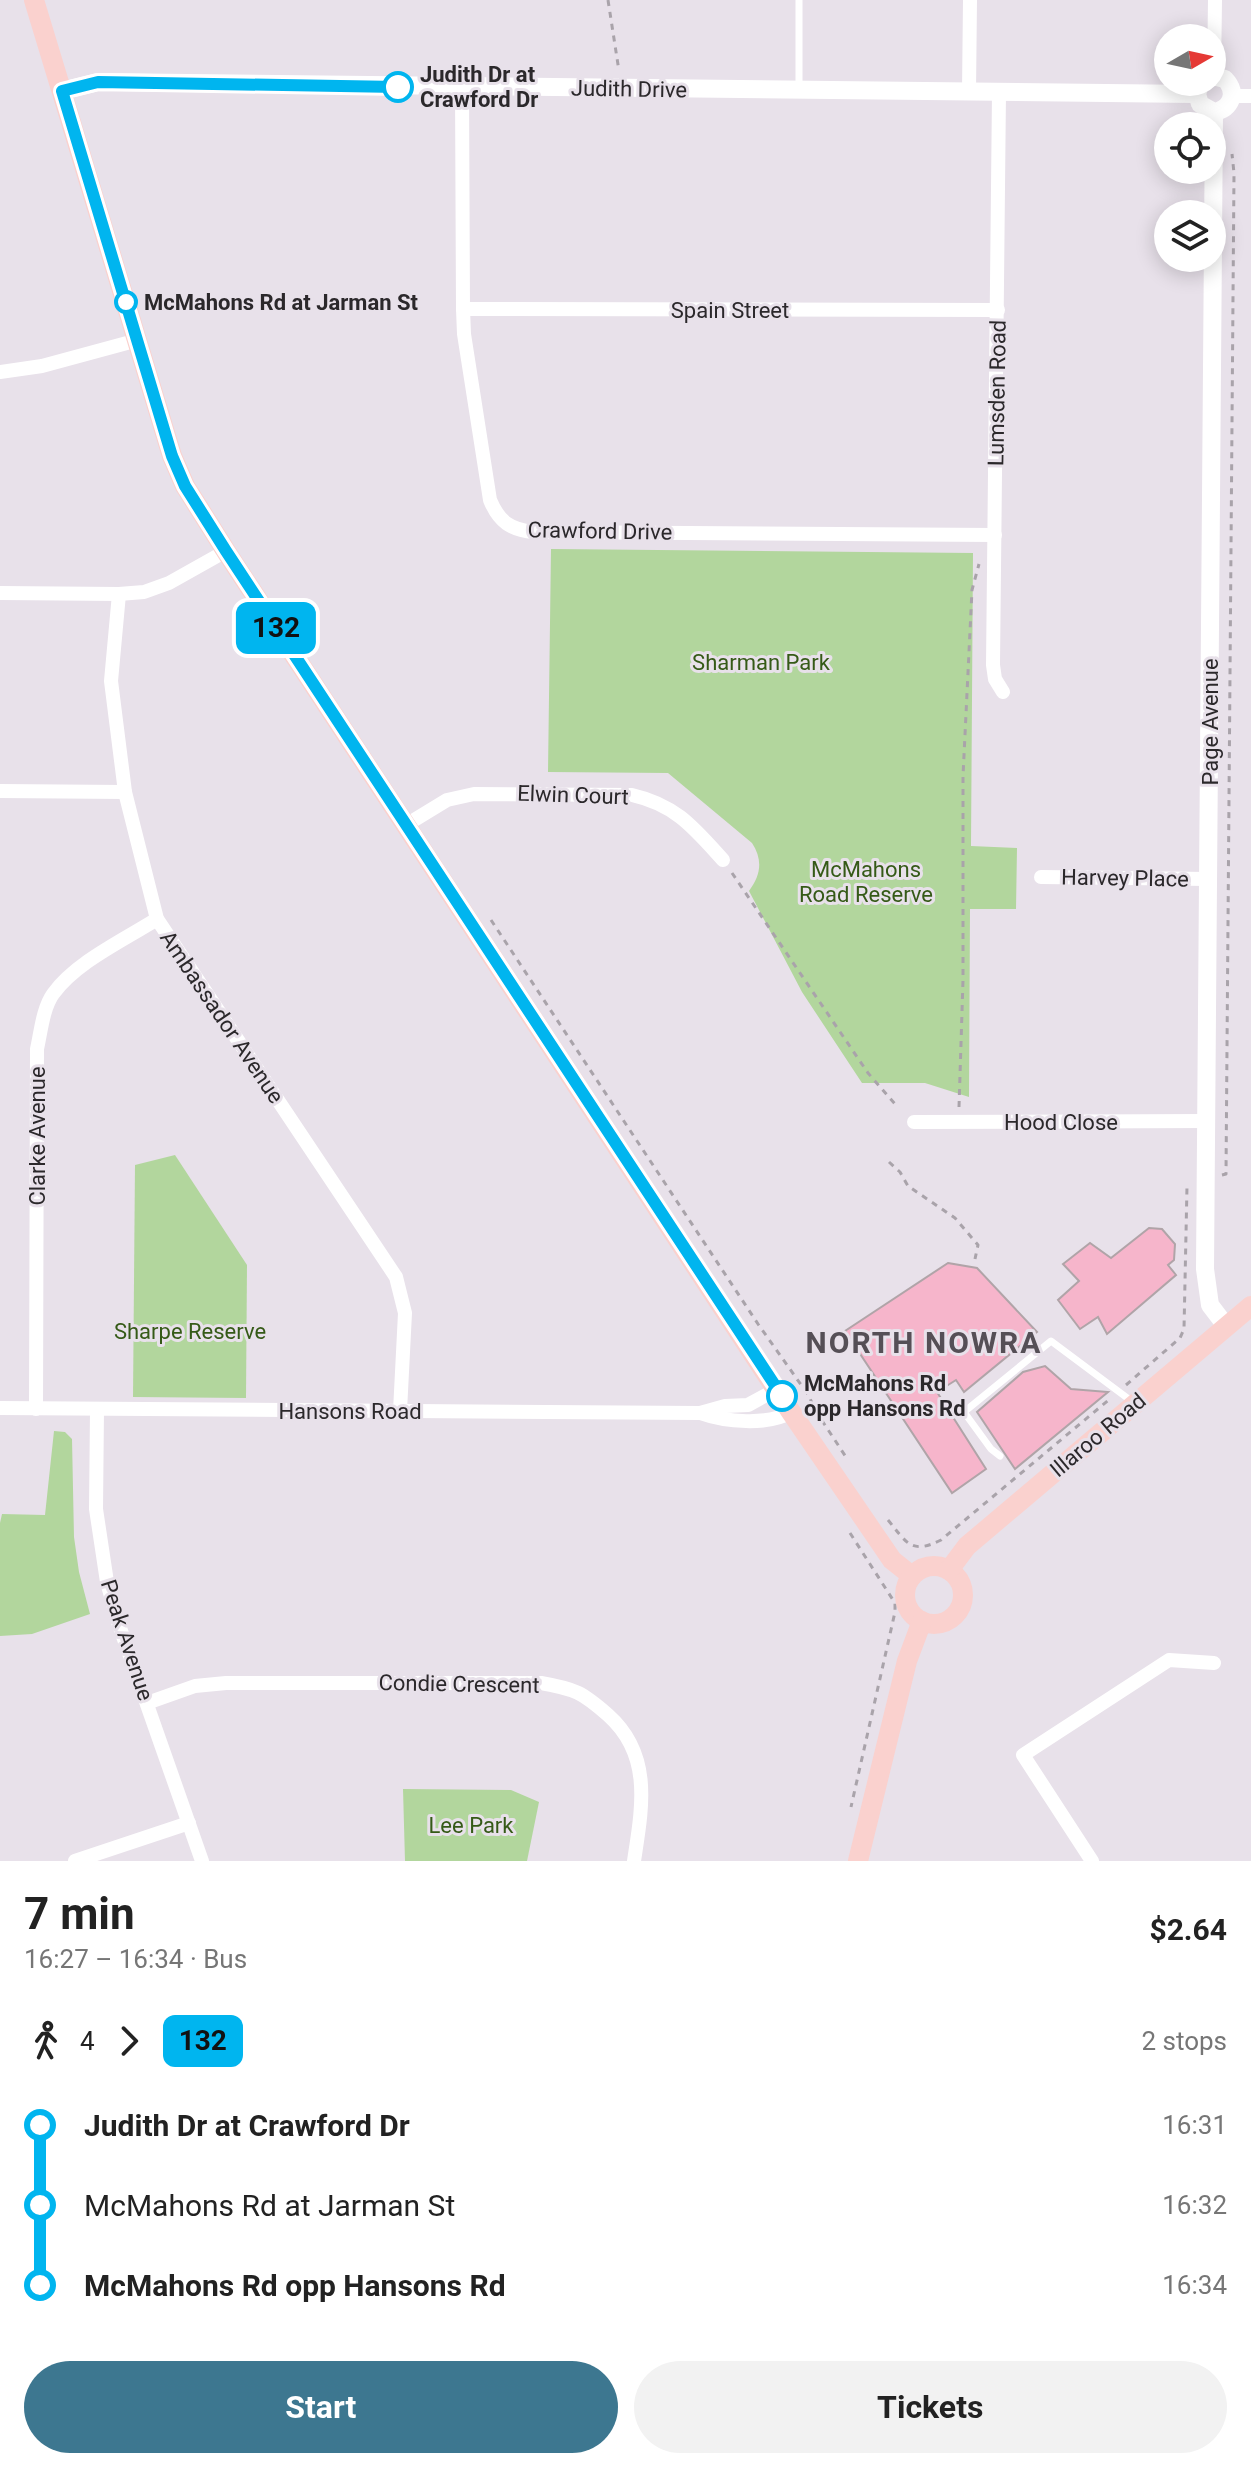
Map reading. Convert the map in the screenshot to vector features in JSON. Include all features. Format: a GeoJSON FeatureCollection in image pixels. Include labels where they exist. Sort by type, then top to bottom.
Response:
{"type":"FeatureCollection","features":[{"type":"Feature","properties":{"kind":"main road"},"geometry":{"type":"LineString","coordinates":[[34,0],[178,472],[226,551],[791,1412],[892,1560],[912,1576]]}},
{"type":"Feature","properties":{"kind":"main road","name":"Illaroo Road"},"geometry":{"type":"LineString","coordinates":[[949,1570],[967,1546],[1251,1306]]}},
{"type":"Feature","properties":{"kind":"main road"},"geometry":{"type":"LineString","coordinates":[[933,1565],[949,1570],[961,1585],[962,1604],[950,1619],[931,1624],[915,1616],[905,1601],[907,1583],[912,1576],[918,1570],[933,1565]]}},
{"type":"Feature","properties":{"kind":"main road"},"geometry":{"type":"LineString","coordinates":[[858,1861],[907,1661],[922,1621]]}},
{"type":"Feature","properties":{"kind":"street"},"geometry":{"type":"LineString","coordinates":[[969,92],[970,0]]}},
{"type":"Feature","properties":{"kind":"street"},"geometry":{"type":"LineString","coordinates":[[1212,24],[1215,0]]}},
{"type":"Feature","properties":{"kind":"street"},"geometry":{"type":"LineString","coordinates":[[1202,96],[1200,104],[1214,112],[1224,109],[1242,96],[1226,81]]}},
{"type":"Feature","properties":{"kind":"street","name":"Judith Drive"},"geometry":{"type":"LineString","coordinates":[[62,91],[98,82],[969,92],[1154,85]]}},
{"type":"Feature","properties":{"kind":"street","name":"Crawford Drive"},"geometry":{"type":"LineString","coordinates":[[462,88],[464,334],[490,500],[505,524],[518,530],[995,538]]}},
{"type":"Feature","properties":{"kind":"street","name":"Lumsden Road"},"geometry":{"type":"LineString","coordinates":[[999,92],[993,665],[995,679],[1003,692]]}},
{"type":"Feature","properties":{"kind":"street","name":"Page Avenue"},"geometry":{"type":"LineString","coordinates":[[1214,184],[1207,1291],[1211,1308],[1226,1326]]}},
{"type":"Feature","properties":{"kind":"street","name":"Spain Street"},"geometry":{"type":"LineString","coordinates":[[463,309],[998,310]]}},
{"type":"Feature","properties":{"kind":"street"},"geometry":{"type":"LineString","coordinates":[[0,372],[42,366],[138,340]]}},
{"type":"Feature","properties":{"kind":"street"},"geometry":{"type":"LineString","coordinates":[[0,593],[144,592],[159,588],[226,551]]}},
{"type":"Feature","properties":{"kind":"street","name":"Ambassador Avenue"},"geometry":{"type":"LineString","coordinates":[[119,594],[111,681],[125,792],[157,919],[396,1277],[405,1313],[400,1411]]}},
{"type":"Feature","properties":{"kind":"street"},"geometry":{"type":"LineString","coordinates":[[0,791],[125,792]]}},
{"type":"Feature","properties":{"kind":"street","name":"Elwin Court"},"geometry":{"type":"LineString","coordinates":[[406,825],[447,800],[474,794],[632,795],[654,800],[671,809],[692,825],[723,860]]}},
{"type":"Feature","properties":{"kind":"street","name":"Harvey Place"},"geometry":{"type":"LineString","coordinates":[[1041,877],[1209,879]]}},
{"type":"Feature","properties":{"kind":"street","name":"Clarke Avenue"},"geometry":{"type":"LineString","coordinates":[[36,1409],[37,1049],[45,1015],[52,995],[77,969],[157,919]]}},
{"type":"Feature","properties":{"kind":"street","name":"Hood Close"},"geometry":{"type":"LineString","coordinates":[[914,1122],[1207,1121]]}},
{"type":"Feature","properties":{"kind":"street","name":"Hansons Road"},"geometry":{"type":"LineString","coordinates":[[0,1408],[700,1413],[725,1406],[748,1405],[777,1389]]}},
{"type":"Feature","properties":{"kind":"street","name":"Peak Avenue"},"geometry":{"type":"LineString","coordinates":[[97,1410],[96,1509],[107,1582],[119,1625],[202,1861]]}},
{"type":"Feature","properties":{"kind":"street","name":"Hansons Road"},"geometry":{"type":"LineString","coordinates":[[700,1413],[723,1421],[781,1418],[791,1412]]}},
{"type":"Feature","properties":{"kind":"street"},"geometry":{"type":"LineString","coordinates":[[1092,1861],[1023,1755],[1169,1660],[1214,1663]]}},
{"type":"Feature","properties":{"kind":"street","name":"Condie Crescent"},"geometry":{"type":"LineString","coordinates":[[147,1703],[195,1686],[226,1683],[541,1683],[572,1688],[618,1724],[637,1755],[642,1811],[634,1861]]}},
{"type":"Feature","properties":{"kind":"street"},"geometry":{"type":"LineString","coordinates":[[75,1861],[189,1823]]}},
{"type":"Feature","properties":{"kind":"lane"},"geometry":{"type":"LineString","coordinates":[[799,0],[799,91]]}},
{"type":"Feature","properties":{"kind":"lane"},"geometry":{"type":"LineString","coordinates":[[1000,1456],[991,1449],[964,1412],[1051,1341],[1135,1404]]}},
{"type":"Feature","properties":{"kind":"path"},"geometry":{"type":"LineString","coordinates":[[608,0],[618,55],[620,89]]}},
{"type":"Feature","properties":{"kind":"path"},"geometry":{"type":"LineString","coordinates":[[1226,1174],[1234,173],[1231,153]]}},
{"type":"Feature","properties":{"kind":"path"},"geometry":{"type":"LineString","coordinates":[[958,1122],[962,1073],[963,776],[972,590],[982,556],[995,538]]}},
{"type":"Feature","properties":{"kind":"path"},"geometry":{"type":"LineString","coordinates":[[723,860],[868,1073],[895,1104]]}},
{"type":"Feature","properties":{"kind":"path"},"geometry":{"type":"LineString","coordinates":[[889,1162],[900,1172],[908,1186],[955,1218],[978,1245],[975,1259]]}},
{"type":"Feature","properties":{"kind":"path"},"geometry":{"type":"LineString","coordinates":[[851,1807],[895,1612],[895,1603],[884,1585]]}},
{"type":"Feature","properties":{"kind":"green space"},"geometry":{"type":"Polygon","coordinates":[[[551,549],[973,553],[971,846],[1017,848],[1016,909],[970,909],[969,1097],[925,1083],[862,1083],[802,992],[749,891],[759,867],[752,843],[668,773],[548,772],[551,549]]]}},
{"type":"Feature","properties":{"kind":"green space","name":"Sharpe Reserve"},"geometry":{"type":"Polygon","coordinates":[[[175,1155],[247,1265],[246,1398],[133,1397],[135,1165],[175,1155]]]}},
{"type":"Feature","properties":{"kind":"green space"},"geometry":{"type":"Polygon","coordinates":[[[54,1431],[65,1432],[72,1439],[74,1537],[90,1614],[32,1634],[0,1636],[2,1514],[45,1515],[54,1431]]]}},
{"type":"Feature","properties":{"kind":"green space","name":"Lee Park"},"geometry":{"type":"Polygon","coordinates":[[[403,1789],[511,1790],[539,1802],[527,1861],[405,1861],[403,1789]]]}},
{"type":"Feature","properties":{"kind":"building"},"geometry":{"type":"Polygon","coordinates":[[[1149,1228],[1162,1229],[1175,1244],[1174,1260],[1168,1265],[1176,1275],[1107,1334],[1098,1317],[1080,1329],[1058,1300],[1079,1281],[1063,1264],[1090,1243],[1111,1258],[1149,1228]]]}},
{"type":"Feature","properties":{"kind":"building"},"geometry":{"type":"Polygon","coordinates":[[[948,1263],[977,1268],[1037,1332],[964,1392],[956,1380],[937,1392],[986,1469],[952,1493],[845,1331],[948,1263]]]}},
{"type":"Feature","properties":{"kind":"building"},"geometry":{"type":"Polygon","coordinates":[[[1045,1366],[1071,1389],[1108,1392],[1015,1469],[977,1412],[1023,1372],[1045,1366]]]}},
{"type":"Feature","properties":{"kind":"bus line","name":"132"},"geometry":{"type":"LineString","coordinates":[[398,87],[98,82],[62,91],[172,456],[185,486],[782,1396]]}},
{"type":"Feature","properties":{"kind":"place","name":"Judith Dr at Crawford Dr"},"geometry":{"type":"Point","coordinates":[398,87]}},
{"type":"Feature","properties":{"kind":"place","name":"McMahons Rd at Jarman St"},"geometry":{"type":"Point","coordinates":[126,302]}},
{"type":"Feature","properties":{"kind":"place","name":"McMahons Rd opp Hansons Rd"},"geometry":{"type":"Point","coordinates":[782,1396]}},
{"type":"Feature","properties":{"kind":"district","name":"NORTH NOWRA"},"geometry":{"type":"Point","coordinates":[924,1342]}},
{"type":"Feature","properties":{"kind":"park label","name":"Sharman Park"},"geometry":{"type":"Point","coordinates":[761,662]}},
{"type":"Feature","properties":{"kind":"park label","name":"McMahons Road Reserve"},"geometry":{"type":"Point","coordinates":[866,882]}}]}
